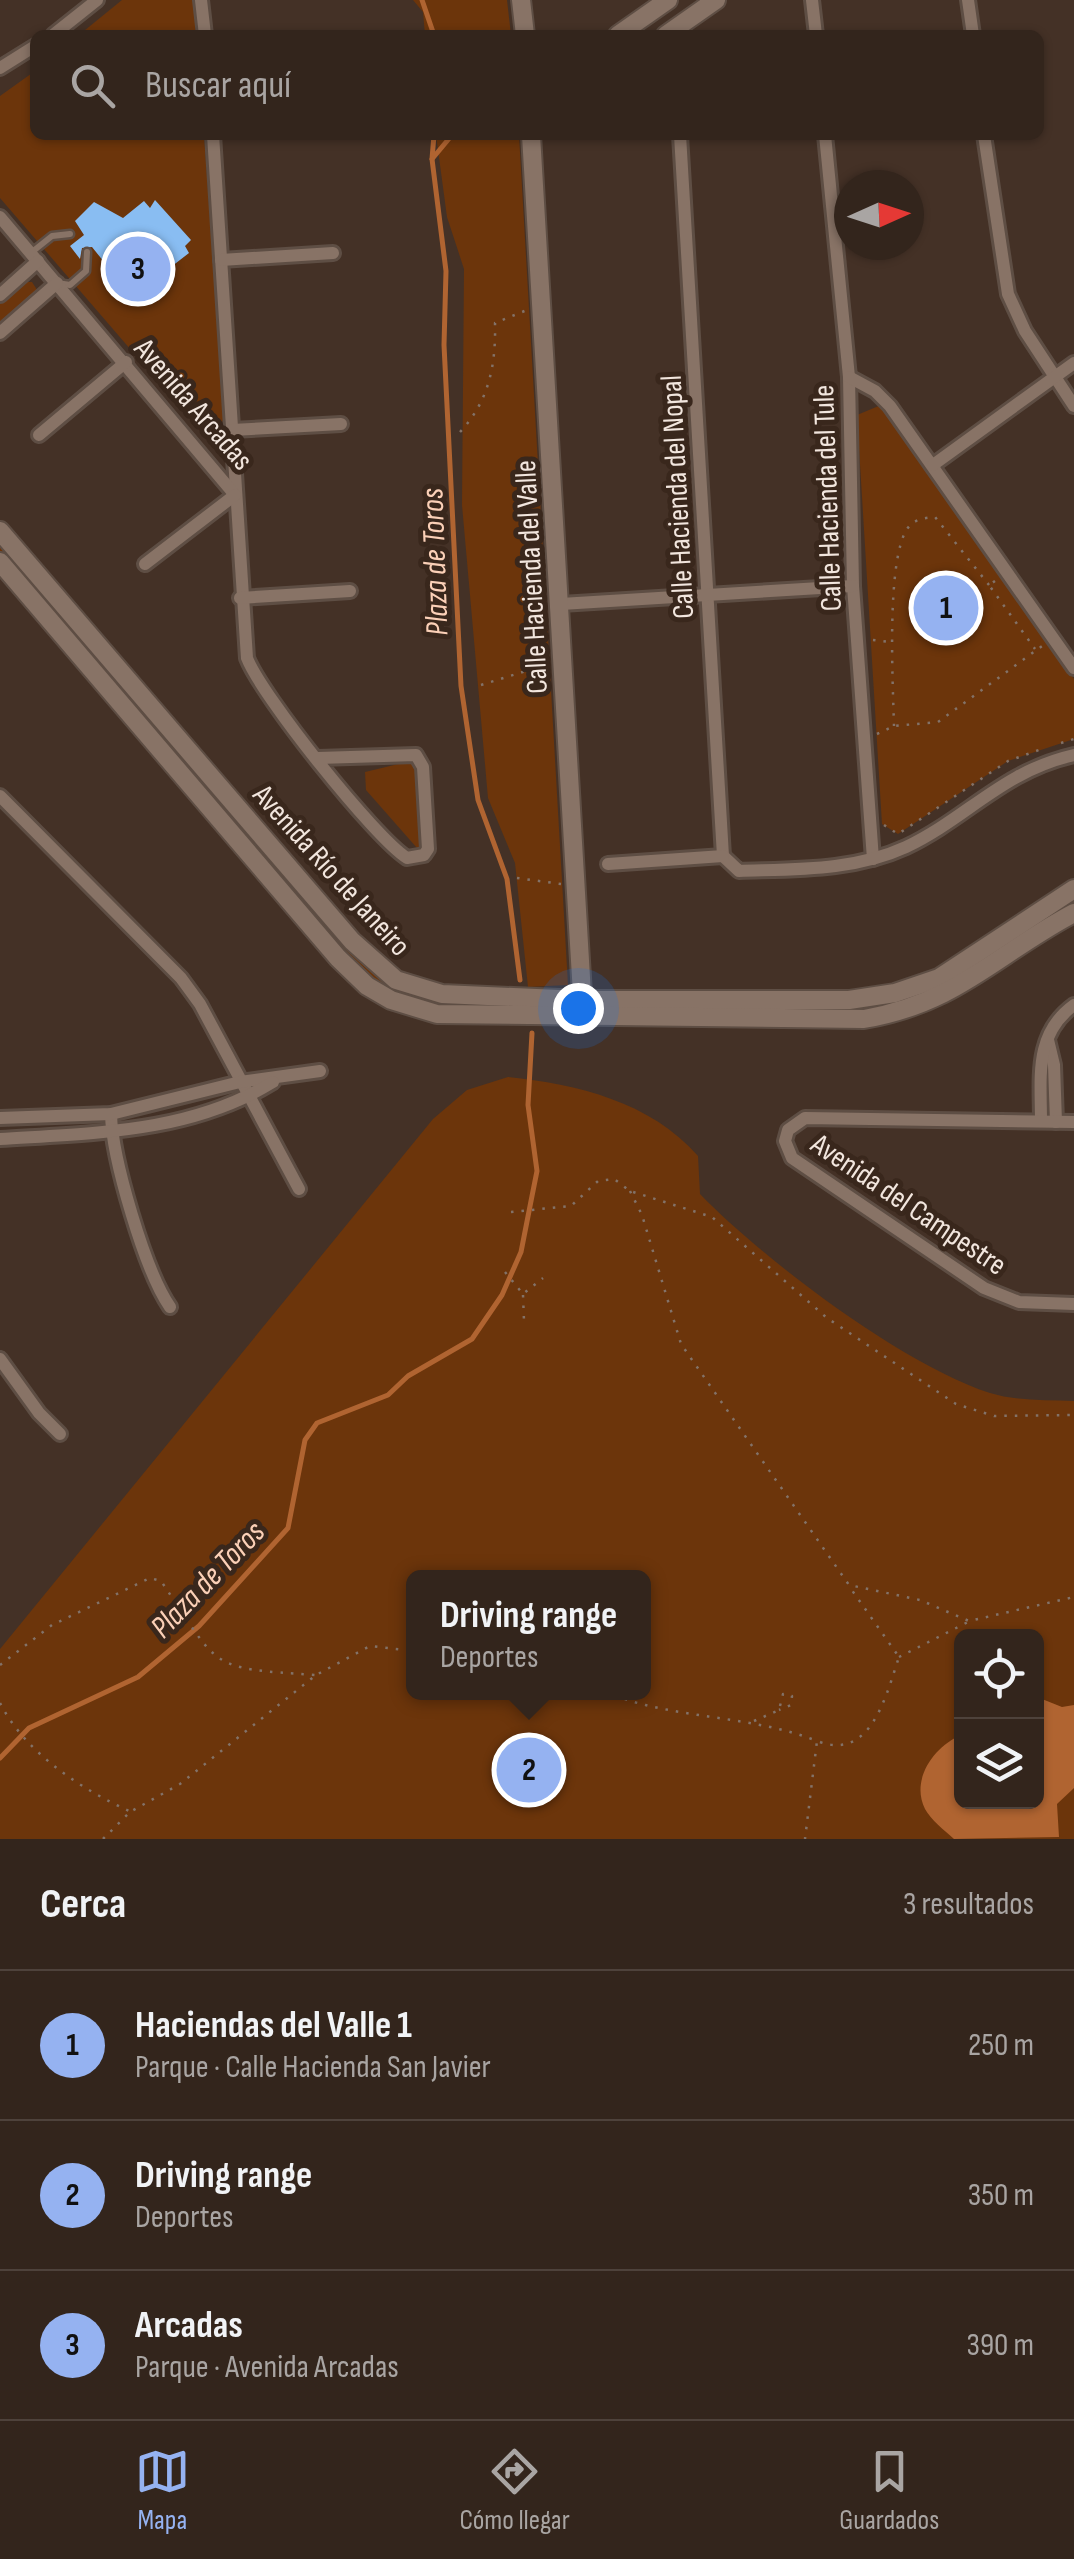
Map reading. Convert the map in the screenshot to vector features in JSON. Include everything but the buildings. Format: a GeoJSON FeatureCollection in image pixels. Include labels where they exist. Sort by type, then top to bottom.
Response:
{"type":"FeatureCollection","features":[{"type":"Feature","properties":{"kind":"main road"},"geometry":{"type":"LineString","coordinates":[[521,0],[525,30]]}},
{"type":"Feature","properties":{"kind":"main road"},"geometry":{"type":"LineString","coordinates":[[625,30],[668,0]]}},
{"type":"Feature","properties":{"kind":"main road"},"geometry":{"type":"LineString","coordinates":[[674,30],[716,0]]}},
{"type":"Feature","properties":{"kind":"main road","name":"Calle Hacienda del Valle"},"geometry":{"type":"LineString","coordinates":[[531,140],[583,1009]]}},
{"type":"Feature","properties":{"kind":"main road","name":"Avenida Río de Janeiro"},"geometry":{"type":"LineString","coordinates":[[0,531],[382,971],[429,992],[583,1009],[864,1019],[897,1013],[948,994],[1074,912]]}},
{"type":"Feature","properties":{"kind":"main road","name":"Avenida Río de Janeiro"},"geometry":{"type":"LineString","coordinates":[[0,562],[338,958],[368,986],[409,1008],[437,1014],[849,1000],[895,993],[938,978],[1074,889]]}},
{"type":"Feature","properties":{"kind":"street"},"geometry":{"type":"LineString","coordinates":[[58,30],[97,0]]}},
{"type":"Feature","properties":{"kind":"street"},"geometry":{"type":"LineString","coordinates":[[202,0],[204,30]]}},
{"type":"Feature","properties":{"kind":"street"},"geometry":{"type":"LineString","coordinates":[[812,0],[815,30]]}},
{"type":"Feature","properties":{"kind":"street"},"geometry":{"type":"LineString","coordinates":[[968,0],[971,30]]}},
{"type":"Feature","properties":{"kind":"street"},"geometry":{"type":"LineString","coordinates":[[0,68],[30,49]]}},
{"type":"Feature","properties":{"kind":"street","name":"Avenida Arcadas"},"geometry":{"type":"LineString","coordinates":[[212,140],[236,495]]}},
{"type":"Feature","properties":{"kind":"street","name":"Calle Hacienda del Nopal"},"geometry":{"type":"LineString","coordinates":[[680,140],[724,856]]}},
{"type":"Feature","properties":{"kind":"street","name":"Calle Hacienda del Tule"},"geometry":{"type":"LineString","coordinates":[[825,140],[848,377],[853,586],[873,859]]}},
{"type":"Feature","properties":{"kind":"street"},"geometry":{"type":"LineString","coordinates":[[985,140],[1008,294],[1053,378],[1074,406]]}},
{"type":"Feature","properties":{"kind":"street","name":"Avenida Arcadas"},"geometry":{"type":"LineString","coordinates":[[0,217],[236,495]]}},
{"type":"Feature","properties":{"kind":"street"},"geometry":{"type":"LineString","coordinates":[[221,260],[332,253]]}},
{"type":"Feature","properties":{"kind":"street"},"geometry":{"type":"LineString","coordinates":[[0,294],[35,257]]}},
{"type":"Feature","properties":{"kind":"street"},"geometry":{"type":"LineString","coordinates":[[0,333],[57,283]]}},
{"type":"Feature","properties":{"kind":"street"},"geometry":{"type":"LineString","coordinates":[[39,435],[126,362]]}},
{"type":"Feature","properties":{"kind":"street"},"geometry":{"type":"LineString","coordinates":[[934,466],[1074,363]]}},
{"type":"Feature","properties":{"kind":"street"},"geometry":{"type":"LineString","coordinates":[[848,377],[883,399],[1074,668]]}},
{"type":"Feature","properties":{"kind":"street"},"geometry":{"type":"LineString","coordinates":[[232,430],[341,424]]}},
{"type":"Feature","properties":{"kind":"street"},"geometry":{"type":"LineString","coordinates":[[145,564],[236,495]]}},
{"type":"Feature","properties":{"kind":"street"},"geometry":{"type":"LineString","coordinates":[[236,495],[240,598],[247,658],[254,676],[318,758],[400,854],[415,858],[424,855],[428,849],[423,767],[416,756],[318,758]]}},
{"type":"Feature","properties":{"kind":"street"},"geometry":{"type":"LineString","coordinates":[[561,604],[853,586]]}},
{"type":"Feature","properties":{"kind":"street"},"geometry":{"type":"LineString","coordinates":[[240,598],[350,591]]}},
{"type":"Feature","properties":{"kind":"street"},"geometry":{"type":"LineString","coordinates":[[608,864],[724,856],[739,871],[842,866],[873,859],[907,846],[1009,778],[1074,755]]}},
{"type":"Feature","properties":{"kind":"street"},"geometry":{"type":"LineString","coordinates":[[0,796],[181,978],[200,1004],[299,1190]]}},
{"type":"Feature","properties":{"kind":"street"},"geometry":{"type":"LineString","coordinates":[[1041,1121],[1041,1059],[1056,1020],[1074,1005]]}},
{"type":"Feature","properties":{"kind":"street"},"geometry":{"type":"LineString","coordinates":[[1048,1040],[1054,1065],[1056,1122]]}},
{"type":"Feature","properties":{"kind":"street"},"geometry":{"type":"LineString","coordinates":[[0,1118],[112,1114],[240,1082],[277,1080],[320,1071]]}},
{"type":"Feature","properties":{"kind":"street"},"geometry":{"type":"LineString","coordinates":[[0,1139],[112,1134],[248,1097],[277,1080]]}},
{"type":"Feature","properties":{"kind":"street"},"geometry":{"type":"LineString","coordinates":[[112,1114],[112,1150],[127,1185],[154,1284],[170,1307]]}},
{"type":"Feature","properties":{"kind":"street","name":"Avenida del Campestre"},"geometry":{"type":"LineString","coordinates":[[1074,1122],[805,1118],[788,1130],[785,1141],[792,1158],[984,1288],[1019,1302],[1074,1304]]}},
{"type":"Feature","properties":{"kind":"street"},"geometry":{"type":"LineString","coordinates":[[0,1360],[39,1413],[60,1434]]}},
{"type":"Feature","properties":{"kind":"lane"},"geometry":{"type":"LineString","coordinates":[[35,257],[52,236],[70,234]]}},
{"type":"Feature","properties":{"kind":"lane"},"geometry":{"type":"LineString","coordinates":[[57,283],[70,284],[86,271],[87,252]]}},
{"type":"Feature","properties":{"kind":"path"},"geometry":{"type":"LineString","coordinates":[[460,432],[482,410],[496,354],[496,323],[529,309]]}},
{"type":"Feature","properties":{"kind":"path"},"geometry":{"type":"LineString","coordinates":[[894,726],[892,642],[900,555],[907,530],[919,519],[935,517],[950,530],[989,585]]}},
{"type":"Feature","properties":{"kind":"path"},"geometry":{"type":"LineString","coordinates":[[871,640],[892,642]]}},
{"type":"Feature","properties":{"kind":"path"},"geometry":{"type":"LineString","coordinates":[[876,734],[894,726],[938,722],[1048,642]]}},
{"type":"Feature","properties":{"kind":"path"},"geometry":{"type":"LineString","coordinates":[[481,685],[550,663]]}},
{"type":"Feature","properties":{"kind":"path"},"geometry":{"type":"LineString","coordinates":[[882,824],[898,834]]}},
{"type":"Feature","properties":{"kind":"path"},"geometry":{"type":"LineString","coordinates":[[517,878],[562,884]]}},
{"type":"Feature","properties":{"kind":"path"},"geometry":{"type":"LineString","coordinates":[[511,1212],[571,1206],[605,1179],[614,1179],[630,1190],[712,1217],[827,1318],[956,1404],[994,1416],[1074,1415]]}},
{"type":"Feature","properties":{"kind":"path"},"geometry":{"type":"LineString","coordinates":[[630,1190],[642,1215],[681,1344],[899,1657]]}},
{"type":"Feature","properties":{"kind":"path"},"geometry":{"type":"LineString","coordinates":[[505,1272],[523,1294],[524,1321]]}},
{"type":"Feature","properties":{"kind":"path"},"geometry":{"type":"LineString","coordinates":[[523,1294],[542,1278]]}},
{"type":"Feature","properties":{"kind":"path"},"geometry":{"type":"LineString","coordinates":[[0,1665],[52,1624],[150,1578],[161,1581],[209,1653],[234,1669],[316,1675]]}},
{"type":"Feature","properties":{"kind":"path"},"geometry":{"type":"LineString","coordinates":[[848,1585],[920,1600],[969,1622]]}},
{"type":"Feature","properties":{"kind":"path"},"geometry":{"type":"LineString","coordinates":[[633,1700],[681,1713],[753,1722],[844,1748],[854,1745],[887,1694],[899,1657],[969,1622],[1074,1597]]}},
{"type":"Feature","properties":{"kind":"path"},"geometry":{"type":"LineString","coordinates":[[103,1839],[130,1812],[180,1784],[316,1675],[370,1646],[406,1650]]}},
{"type":"Feature","properties":{"kind":"path"},"geometry":{"type":"LineString","coordinates":[[0,1703],[9,1720],[38,1753],[102,1798],[130,1812]]}},
{"type":"Feature","properties":{"kind":"path"},"geometry":{"type":"LineString","coordinates":[[753,1722],[778,1710]]}},
{"type":"Feature","properties":{"kind":"path"},"geometry":{"type":"LineString","coordinates":[[804,1839],[817,1741]]}},
{"type":"Feature","properties":{"kind":"shaded area"},"geometry":{"type":"Polygon","coordinates":[[[122,0],[194,0],[196,30],[85,30],[122,0]]]}},
{"type":"Feature","properties":{"kind":"shaded area"},"geometry":{"type":"Polygon","coordinates":[[[413,0],[507,0],[510,30],[425,30],[423,12],[413,0]]]}},
{"type":"Feature","properties":{"kind":"shaded area"},"geometry":{"type":"Polygon","coordinates":[[[30,75],[30,140],[204,140],[224,417],[218,433],[206,437],[0,198],[0,96],[30,75]]]}},
{"type":"Feature","properties":{"kind":"shaded area"},"geometry":{"type":"Polygon","coordinates":[[[437,140],[519,140],[568,985],[528,987],[515,863],[488,798],[462,505],[464,269],[447,217],[437,140]]]}},
{"type":"Feature","properties":{"kind":"shaded area"},"geometry":{"type":"Polygon","coordinates":[[[24,282],[32,282],[39,293],[0,331],[0,304],[24,282]]]}},
{"type":"Feature","properties":{"kind":"shaded area"},"geometry":{"type":"Polygon","coordinates":[[[881,405],[1074,679],[1074,739],[1008,761],[898,834],[882,824],[857,415],[881,405]]]}},
{"type":"Feature","properties":{"kind":"shaded area"},"geometry":{"type":"Polygon","coordinates":[[[0,541],[383,978],[572,1010],[425,1004],[373,981],[222,813],[0,553],[0,541]]]}},
{"type":"Feature","properties":{"kind":"shaded area"},"geometry":{"type":"Polygon","coordinates":[[[411,761],[426,775],[434,831],[428,844],[417,848],[366,790],[365,772],[411,761]]]}},
{"type":"Feature","properties":{"kind":"shaded area"},"geometry":{"type":"Polygon","coordinates":[[[508,1077],[586,1091],[658,1122],[698,1156],[700,1194],[727,1220],[836,1308],[917,1359],[990,1393],[1021,1399],[1074,1401],[1074,1839],[0,1839],[0,1649],[433,1119],[467,1090],[508,1077]]]}},
{"type":"Feature","properties":{"kind":"shaded area"},"geometry":{"type":"Polygon","coordinates":[[[1044,1700],[1062,1707],[1074,1705],[1074,1788],[1057,1804],[1059,1837],[954,1839],[934,1821],[921,1798],[928,1765],[954,1738],[954,1809],[1044,1809],[1044,1700]]]}},
{"type":"Feature","properties":{"kind":"waterway","name":"Plaza de Toros"},"geometry":{"type":"LineString","coordinates":[[422,0],[432,30]]}},
{"type":"Feature","properties":{"kind":"waterway","name":"Plaza de Toros"},"geometry":{"type":"LineString","coordinates":[[434,140],[432,159],[446,271],[444,345],[461,686],[478,800],[507,879],[520,980]]}},
{"type":"Feature","properties":{"kind":"waterway"},"geometry":{"type":"LineString","coordinates":[[432,159],[448,140]]}},
{"type":"Feature","properties":{"kind":"waterway","name":"Plaza de Toros"},"geometry":{"type":"LineString","coordinates":[[0,1758],[29,1728],[138,1677],[199,1626],[288,1528],[305,1440],[317,1423],[388,1395],[408,1376],[472,1339],[502,1295],[521,1252],[537,1171],[528,1105],[532,1033]]}},
{"type":"Feature","properties":{"kind":"place","name":"Arcadas"},"geometry":{"type":"Point","coordinates":[138,269]}},
{"type":"Feature","properties":{"kind":"place","name":"Haciendas del Valle 1"},"geometry":{"type":"Point","coordinates":[946,608]}},
{"type":"Feature","properties":{"kind":"place","name":"Driving range"},"geometry":{"type":"Point","coordinates":[529,1770]}}]}
